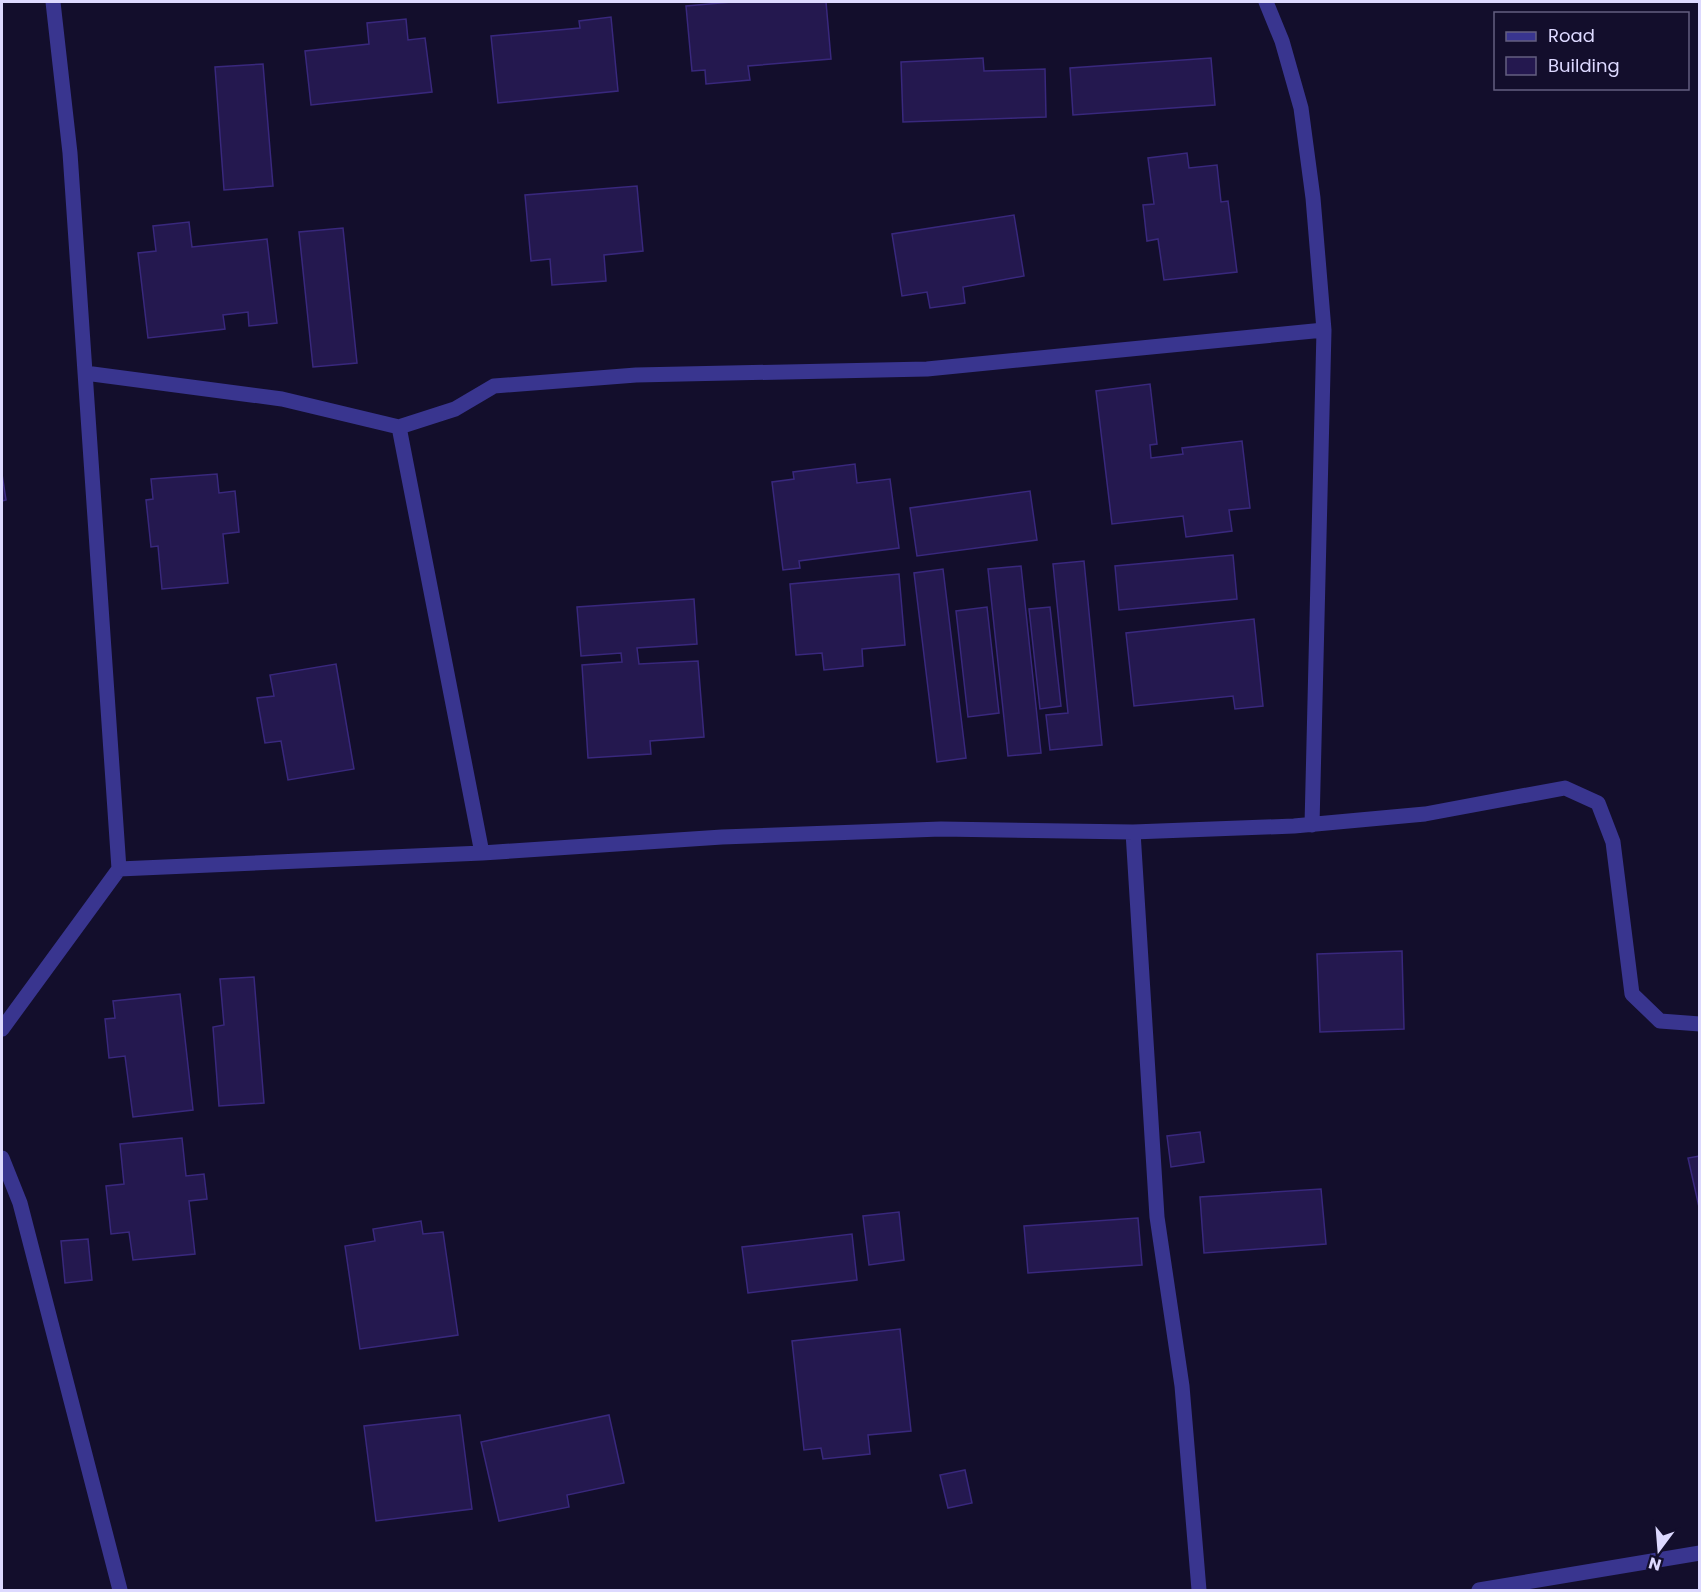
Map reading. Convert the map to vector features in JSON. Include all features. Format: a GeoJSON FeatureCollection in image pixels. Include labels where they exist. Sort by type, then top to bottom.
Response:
{"type":"FeatureCollection","features":[{"type":"Feature","properties":{"kind":"street"},"geometry":{"type":"LineString","coordinates":[[2,1029],[119,869],[70,153],[53,2]]}},
{"type":"Feature","properties":{"kind":"street"},"geometry":{"type":"LineString","coordinates":[[1266,2],[1282,41],[1301,108],[1313,198],[1324,330],[1312,825]]}},
{"type":"Feature","properties":{"kind":"street"},"geometry":{"type":"LineString","coordinates":[[86,373],[282,399],[399,427],[455,409],[494,386],[636,375],[927,369],[1324,330]]}},
{"type":"Feature","properties":{"kind":"street"},"geometry":{"type":"LineString","coordinates":[[399,427],[482,853]]}},
{"type":"Feature","properties":{"kind":"street"},"geometry":{"type":"LineString","coordinates":[[119,869],[482,853],[722,837],[941,829],[1133,832],[1312,825],[1425,814],[1565,788],[1598,803],[1613,842],[1632,994],[1660,1021],[1700,1024]]}},
{"type":"Feature","properties":{"kind":"street"},"geometry":{"type":"LineString","coordinates":[[1133,832],[1157,1217],[1182,1386],[1199,1590]]}},
{"type":"Feature","properties":{"kind":"street"},"geometry":{"type":"LineString","coordinates":[[2,1158],[20,1203],[120,1590]]}},
{"type":"Feature","properties":{"kind":"street"},"geometry":{"type":"LineString","coordinates":[[1479,1590],[1700,1553]]}},
{"type":"Feature","properties":{"kind":"building"},"geometry":{"type":"Polygon","coordinates":[[[732,2],[826,2],[831,59],[748,66],[750,80],[706,84],[705,70],[692,71],[686,6],[732,2]]]}},
{"type":"Feature","properties":{"kind":"building"},"geometry":{"type":"Polygon","coordinates":[[[611,17],[618,91],[498,103],[491,36],[580,28],[579,21],[611,17]]]}},
{"type":"Feature","properties":{"kind":"building"},"geometry":{"type":"Polygon","coordinates":[[[406,19],[408,40],[425,38],[432,92],[311,105],[305,51],[369,44],[367,23],[406,19]]]}},
{"type":"Feature","properties":{"kind":"building"},"geometry":{"type":"Polygon","coordinates":[[[983,58],[984,71],[1045,69],[1046,117],[903,122],[901,62],[983,58]]]}},
{"type":"Feature","properties":{"kind":"building"},"geometry":{"type":"Polygon","coordinates":[[[1211,58],[1215,105],[1073,115],[1070,68],[1211,58]]]}},
{"type":"Feature","properties":{"kind":"building"},"geometry":{"type":"Polygon","coordinates":[[[263,64],[273,186],[224,190],[215,67],[263,64]]]}},
{"type":"Feature","properties":{"kind":"building"},"geometry":{"type":"Polygon","coordinates":[[[1187,153],[1189,168],[1217,165],[1221,202],[1228,201],[1237,272],[1164,280],[1158,239],[1147,241],[1143,205],[1154,204],[1148,158],[1187,153]]]}},
{"type":"Feature","properties":{"kind":"building"},"geometry":{"type":"Polygon","coordinates":[[[637,186],[643,251],[604,255],[606,281],[552,285],[550,259],[531,261],[525,195],[637,186]]]}},
{"type":"Feature","properties":{"kind":"building"},"geometry":{"type":"Polygon","coordinates":[[[1014,215],[1024,276],[963,287],[965,303],[930,308],[927,292],[902,296],[892,234],[1014,215]]]}},
{"type":"Feature","properties":{"kind":"building"},"geometry":{"type":"Polygon","coordinates":[[[189,222],[192,247],[267,239],[277,323],[249,326],[248,312],[223,315],[225,329],[148,338],[138,253],[156,251],[153,226],[189,222]]]}},
{"type":"Feature","properties":{"kind":"building"},"geometry":{"type":"Polygon","coordinates":[[[343,228],[357,363],[313,367],[299,232],[343,228]]]}},
{"type":"Feature","properties":{"kind":"building"},"geometry":{"type":"Polygon","coordinates":[[[1150,384],[1157,444],[1150,445],[1151,458],[1183,454],[1182,448],[1242,441],[1250,508],[1229,510],[1232,531],[1186,537],[1183,516],[1112,524],[1096,391],[1150,384]]]}},
{"type":"Feature","properties":{"kind":"building"},"geometry":{"type":"Polygon","coordinates":[[[855,464],[857,483],[890,479],[899,548],[799,561],[800,568],[783,570],[772,482],[794,479],[793,472],[855,464]]]}},
{"type":"Feature","properties":{"kind":"building"},"geometry":{"type":"Polygon","coordinates":[[[2,474],[6,500],[2,501],[2,474]]]}},
{"type":"Feature","properties":{"kind":"building"},"geometry":{"type":"Polygon","coordinates":[[[217,474],[219,493],[235,491],[239,532],[223,534],[228,583],[162,589],[158,546],[151,547],[146,500],[153,499],[151,479],[217,474]]]}},
{"type":"Feature","properties":{"kind":"building"},"geometry":{"type":"Polygon","coordinates":[[[1030,491],[1037,540],[917,556],[910,508],[1030,491]]]}},
{"type":"Feature","properties":{"kind":"building"},"geometry":{"type":"Polygon","coordinates":[[[1233,555],[1237,599],[1119,610],[1115,566],[1233,555]]]}},
{"type":"Feature","properties":{"kind":"building"},"geometry":{"type":"Polygon","coordinates":[[[1084,561],[1102,745],[1050,750],[1046,715],[1068,713],[1053,564],[1084,561]]]}},
{"type":"Feature","properties":{"kind":"building"},"geometry":{"type":"Polygon","coordinates":[[[1021,566],[1041,753],[1008,756],[988,569],[1021,566]]]}},
{"type":"Feature","properties":{"kind":"building"},"geometry":{"type":"Polygon","coordinates":[[[943,569],[966,758],[937,762],[914,573],[943,569]]]}},
{"type":"Feature","properties":{"kind":"building"},"geometry":{"type":"Polygon","coordinates":[[[899,574],[905,645],[862,649],[863,666],[824,670],[822,653],[796,655],[790,584],[899,574]]]}},
{"type":"Feature","properties":{"kind":"building"},"geometry":{"type":"Polygon","coordinates":[[[694,599],[697,644],[637,648],[639,664],[698,661],[704,737],[650,741],[651,754],[588,758],[582,665],[622,662],[621,653],[581,656],[577,607],[694,599]]]}},
{"type":"Feature","properties":{"kind":"building"},"geometry":{"type":"Polygon","coordinates":[[[987,607],[999,713],[968,717],[956,611],[987,607]]]}},
{"type":"Feature","properties":{"kind":"building"},"geometry":{"type":"Polygon","coordinates":[[[1050,607],[1061,706],[1040,709],[1029,609],[1050,607]]]}},
{"type":"Feature","properties":{"kind":"building"},"geometry":{"type":"Polygon","coordinates":[[[1254,619],[1263,706],[1235,709],[1233,696],[1134,706],[1126,633],[1254,619]]]}},
{"type":"Feature","properties":{"kind":"building"},"geometry":{"type":"Polygon","coordinates":[[[336,664],[354,769],[288,780],[281,741],[265,743],[257,698],[274,696],[270,675],[336,664]]]}},
{"type":"Feature","properties":{"kind":"building"},"geometry":{"type":"Polygon","coordinates":[[[1402,951],[1404,1029],[1320,1032],[1317,954],[1402,951]]]}},
{"type":"Feature","properties":{"kind":"building"},"geometry":{"type":"Polygon","coordinates":[[[254,977],[264,1103],[219,1106],[213,1027],[224,1025],[220,979],[254,977]]]}},
{"type":"Feature","properties":{"kind":"building"},"geometry":{"type":"Polygon","coordinates":[[[180,994],[193,1110],[133,1117],[125,1056],[109,1058],[105,1019],[115,1018],[113,1001],[180,994]]]}},
{"type":"Feature","properties":{"kind":"building"},"geometry":{"type":"Polygon","coordinates":[[[1200,1132],[1204,1162],[1171,1167],[1167,1136],[1200,1132]]]}},
{"type":"Feature","properties":{"kind":"building"},"geometry":{"type":"Polygon","coordinates":[[[182,1138],[186,1176],[204,1174],[207,1199],[189,1201],[195,1254],[133,1260],[129,1232],[111,1234],[106,1186],[124,1184],[120,1144],[182,1138]]]}},
{"type":"Feature","properties":{"kind":"building"},"geometry":{"type":"Polygon","coordinates":[[[1700,1156],[1700,1207],[1699,1207],[1688,1158],[1700,1156]]]}},
{"type":"Feature","properties":{"kind":"building"},"geometry":{"type":"Polygon","coordinates":[[[1321,1189],[1326,1244],[1204,1253],[1200,1197],[1321,1189]]]}},
{"type":"Feature","properties":{"kind":"building"},"geometry":{"type":"Polygon","coordinates":[[[899,1212],[904,1260],[869,1265],[863,1216],[899,1212]]]}},
{"type":"Feature","properties":{"kind":"building"},"geometry":{"type":"Polygon","coordinates":[[[1138,1218],[1142,1265],[1028,1273],[1024,1226],[1138,1218]]]}},
{"type":"Feature","properties":{"kind":"building"},"geometry":{"type":"Polygon","coordinates":[[[421,1221],[423,1234],[443,1232],[458,1335],[360,1349],[345,1246],[375,1241],[373,1229],[421,1221]]]}},
{"type":"Feature","properties":{"kind":"building"},"geometry":{"type":"Polygon","coordinates":[[[852,1234],[857,1280],[748,1293],[742,1247],[852,1234]]]}},
{"type":"Feature","properties":{"kind":"building"},"geometry":{"type":"Polygon","coordinates":[[[88,1239],[92,1280],[65,1283],[61,1241],[88,1239]]]}},
{"type":"Feature","properties":{"kind":"building"},"geometry":{"type":"Polygon","coordinates":[[[900,1329],[911,1431],[868,1435],[870,1454],[823,1459],[821,1448],[804,1450],[792,1341],[900,1329]]]}},
{"type":"Feature","properties":{"kind":"building"},"geometry":{"type":"Polygon","coordinates":[[[460,1415],[472,1509],[376,1521],[364,1426],[460,1415]]]}},
{"type":"Feature","properties":{"kind":"building"},"geometry":{"type":"Polygon","coordinates":[[[609,1415],[624,1483],[567,1495],[569,1507],[499,1521],[481,1442],[609,1415]]]}},
{"type":"Feature","properties":{"kind":"building"},"geometry":{"type":"Polygon","coordinates":[[[965,1470],[972,1503],[948,1508],[940,1475],[965,1470]]]}}]}
